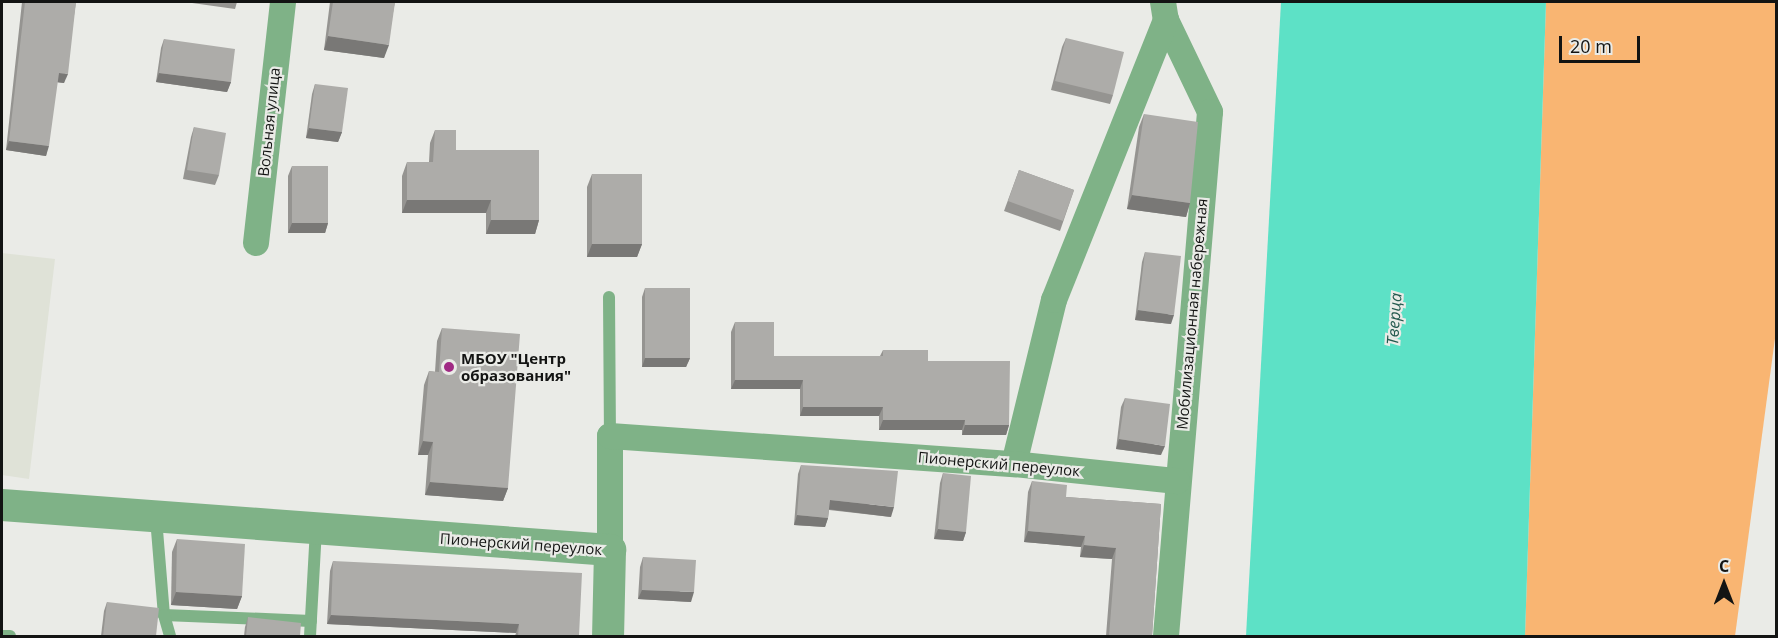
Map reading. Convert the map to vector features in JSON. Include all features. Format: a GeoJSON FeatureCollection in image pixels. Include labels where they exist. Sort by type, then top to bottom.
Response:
{"type":"FeatureCollection","features":[{"type":"Feature","properties":{"kind":"street","name":"Вольная улица"},"geometry":{"type":"LineString","coordinates":[[256,243],[283,2]]}},
{"type":"Feature","properties":{"kind":"street"},"geometry":{"type":"LineString","coordinates":[[1014,464],[1054,300],[1165,10]]}},
{"type":"Feature","properties":{"kind":"street","name":"Мобилизационная набережная"},"geometry":{"type":"LineString","coordinates":[[1165,10],[1210,112],[1177,481],[1166,636]]}},
{"type":"Feature","properties":{"kind":"street","name":"Пионерский переулок"},"geometry":{"type":"LineString","coordinates":[[2,505],[610,550],[610,436],[1014,464],[1177,481]]}},
{"type":"Feature","properties":{"kind":"street"},"geometry":{"type":"LineString","coordinates":[[608,636],[610,550]]}},
{"type":"Feature","properties":{"kind":"lane"},"geometry":{"type":"LineString","coordinates":[[609,297],[610,436]]}},
{"type":"Feature","properties":{"kind":"lane"},"geometry":{"type":"LineString","coordinates":[[156,516],[164,615],[170,636]]}},
{"type":"Feature","properties":{"kind":"lane"},"geometry":{"type":"LineString","coordinates":[[310,636],[316,528]]}},
{"type":"Feature","properties":{"kind":"lane"},"geometry":{"type":"LineString","coordinates":[[164,615],[311,621]]}},
{"type":"Feature","properties":{"kind":"lane"},"geometry":{"type":"LineString","coordinates":[[2,636],[10,636]]}},
{"type":"Feature","properties":{"kind":"shaded area"},"geometry":{"type":"Polygon","coordinates":[[[1546,2],[1776,2],[1776,331],[1735,636],[1525,636],[1546,2]]]}},
{"type":"Feature","properties":{"kind":"shaded area"},"geometry":{"type":"Polygon","coordinates":[[[2,253],[55,259],[29,479],[2,475],[2,253]]]}},
{"type":"Feature","properties":{"kind":"water","name":"Тверца"},"geometry":{"type":"Polygon","coordinates":[[[1281,2],[1546,2],[1525,636],[1246,636],[1281,2]]]}},
{"type":"Feature","properties":{"kind":"building"},"geometry":{"type":"Polygon","coordinates":[[[25,2],[76,2],[68,74],[59,73],[49,146],[9,141],[25,2]]]}},
{"type":"Feature","properties":{"kind":"building"},"geometry":{"type":"Polygon","coordinates":[[[333,2],[395,2],[389,45],[328,36],[333,2]]]}},
{"type":"Feature","properties":{"kind":"building"},"geometry":{"type":"Polygon","coordinates":[[[1066,38],[1124,52],[1113,95],[1055,81],[1066,38]]]}},
{"type":"Feature","properties":{"kind":"building"},"geometry":{"type":"Polygon","coordinates":[[[164,39],[235,49],[231,82],[159,73],[164,39]]]}},
{"type":"Feature","properties":{"kind":"building"},"geometry":{"type":"Polygon","coordinates":[[[315,84],[348,88],[342,132],[309,128],[315,84]]]}},
{"type":"Feature","properties":{"kind":"building"},"geometry":{"type":"Polygon","coordinates":[[[1144,114],[1198,122],[1190,203],[1132,195],[1144,114]]]}},
{"type":"Feature","properties":{"kind":"building"},"geometry":{"type":"Polygon","coordinates":[[[194,127],[226,133],[219,175],[187,170],[194,127]]]}},
{"type":"Feature","properties":{"kind":"building"},"geometry":{"type":"Polygon","coordinates":[[[435,130],[456,130],[456,150],[539,150],[539,220],[491,220],[491,200],[407,200],[407,162],[433,162],[435,130]]]}},
{"type":"Feature","properties":{"kind":"building"},"geometry":{"type":"Polygon","coordinates":[[[292,166],[328,166],[328,223],[292,223],[292,166]]]}},
{"type":"Feature","properties":{"kind":"building"},"geometry":{"type":"Polygon","coordinates":[[[1019,170],[1074,190],[1063,221],[1008,201],[1019,170]]]}},
{"type":"Feature","properties":{"kind":"building"},"geometry":{"type":"Polygon","coordinates":[[[592,174],[642,174],[642,244],[592,244],[592,174]]]}},
{"type":"Feature","properties":{"kind":"building"},"geometry":{"type":"Polygon","coordinates":[[[1145,252],[1181,256],[1174,315],[1138,310],[1145,252]]]}},
{"type":"Feature","properties":{"kind":"building"},"geometry":{"type":"Polygon","coordinates":[[[645,288],[690,288],[690,358],[645,358],[645,288]]]}},
{"type":"Feature","properties":{"kind":"building"},"geometry":{"type":"Polygon","coordinates":[[[735,322],[774,322],[774,356],[883,356],[883,350],[928,350],[928,361],[1010,361],[1009,425],[965,425],[965,420],[883,420],[883,407],[803,407],[803,380],[735,380],[735,322]]]}},
{"type":"Feature","properties":{"kind":"building"},"geometry":{"type":"Polygon","coordinates":[[[442,328],[520,334],[508,488],[430,482],[433,442],[423,441],[429,371],[439,372],[442,328]]]}},
{"type":"Feature","properties":{"kind":"building"},"geometry":{"type":"Polygon","coordinates":[[[1125,398],[1170,404],[1165,446],[1119,439],[1125,398]]]}},
{"type":"Feature","properties":{"kind":"building"},"geometry":{"type":"Polygon","coordinates":[[[801,465],[898,471],[894,507],[830,500],[828,518],[797,515],[801,465]]]}},
{"type":"Feature","properties":{"kind":"building"},"geometry":{"type":"Polygon","coordinates":[[[943,473],[971,476],[966,532],[938,529],[943,473]]]}},
{"type":"Feature","properties":{"kind":"building"},"geometry":{"type":"Polygon","coordinates":[[[1032,481],[1067,485],[1066,497],[1161,504],[1152,636],[1109,636],[1116,548],[1084,545],[1085,536],[1028,531],[1032,481]]]}},
{"type":"Feature","properties":{"kind":"building"},"geometry":{"type":"Polygon","coordinates":[[[177,539],[245,544],[242,596],[176,592],[177,539]]]}},
{"type":"Feature","properties":{"kind":"building"},"geometry":{"type":"Polygon","coordinates":[[[643,557],[696,560],[694,592],[642,590],[643,557]]]}},
{"type":"Feature","properties":{"kind":"building"},"geometry":{"type":"Polygon","coordinates":[[[333,561],[582,573],[579,636],[518,636],[519,624],[331,615],[333,561]]]}},
{"type":"Feature","properties":{"kind":"building"},"geometry":{"type":"Polygon","coordinates":[[[107,602],[159,608],[156,636],[103,636],[107,602]]]}},
{"type":"Feature","properties":{"kind":"building"},"geometry":{"type":"Polygon","coordinates":[[[248,617],[301,623],[300,636],[246,636],[248,617]]]}},
{"type":"Feature","properties":{"kind":"place","name":"МБОУ \"Центр образования\""},"geometry":{"type":"Point","coordinates":[449,367]}}]}
